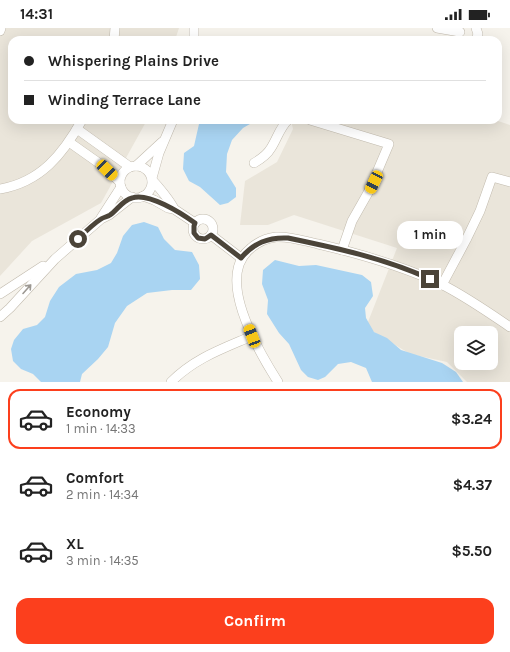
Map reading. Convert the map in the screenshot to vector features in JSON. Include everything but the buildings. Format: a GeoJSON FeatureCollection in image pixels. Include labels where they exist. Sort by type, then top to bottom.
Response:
{"type":"FeatureCollection","features":[{"type":"Feature","properties":{"kind":"street"},"geometry":{"type":"LineString","coordinates":[[437,28],[461,33]]}},
{"type":"Feature","properties":{"kind":"street"},"geometry":{"type":"LineString","coordinates":[[0,189],[16,185],[32,178],[49,166],[69,142],[80,124]]}},
{"type":"Feature","properties":{"kind":"street"},"geometry":{"type":"LineString","coordinates":[[142,196],[150,189],[164,140],[171,124]]}},
{"type":"Feature","properties":{"kind":"street"},"geometry":{"type":"LineString","coordinates":[[254,163],[265,155],[272,147],[284,124]]}},
{"type":"Feature","properties":{"kind":"street"},"geometry":{"type":"LineString","coordinates":[[323,124],[389,144],[369,191],[350,227],[342,250]]}},
{"type":"Feature","properties":{"kind":"street"},"geometry":{"type":"LineString","coordinates":[[77,129],[133,166],[146,169],[166,198],[172,203],[174,209]]}},
{"type":"Feature","properties":{"kind":"street"},"geometry":{"type":"LineString","coordinates":[[101,219],[120,185],[122,173],[133,166],[164,140]]}},
{"type":"Feature","properties":{"kind":"street"},"geometry":{"type":"LineString","coordinates":[[69,142],[103,166],[127,195],[132,197],[142,196],[154,200],[168,208],[174,209],[195,223]]}},
{"type":"Feature","properties":{"kind":"street"},"geometry":{"type":"LineString","coordinates":[[442,285],[480,211],[492,177],[510,182]]}},
{"type":"Feature","properties":{"kind":"street"},"geometry":{"type":"LineString","coordinates":[[0,317],[55,259],[101,219],[109,215],[132,197]]}},
{"type":"Feature","properties":{"kind":"street"},"geometry":{"type":"LineString","coordinates":[[201,220],[209,222],[212,227],[211,235],[205,239],[198,238],[194,233],[195,223],[201,220]]}},
{"type":"Feature","properties":{"kind":"street"},"geometry":{"type":"LineString","coordinates":[[211,235],[241,258]]}},
{"type":"Feature","properties":{"kind":"street"},"geometry":{"type":"LineString","coordinates":[[278,382],[262,357],[252,336],[237,288],[236,279],[241,258],[247,251],[261,242],[277,237],[342,250],[390,263],[442,285],[480,306],[510,327]]}},
{"type":"Feature","properties":{"kind":"street"},"geometry":{"type":"LineString","coordinates":[[0,294],[55,259]]}},
{"type":"Feature","properties":{"kind":"street"},"geometry":{"type":"LineString","coordinates":[[171,382],[194,362],[252,336]]}},
{"type":"Feature","properties":{"kind":"shaded area"},"geometry":{"type":"Polygon","coordinates":[[[0,28],[179,28],[176,36],[8,36],[8,124],[145,124],[101,203],[32,241],[0,276],[0,28]]]}},
{"type":"Feature","properties":{"kind":"shaded area"},"geometry":{"type":"Polygon","coordinates":[[[502,122],[510,125],[510,382],[467,382],[455,370],[498,370],[498,326],[454,326],[454,369],[447,362],[410,354],[366,327],[397,248],[294,215],[268,225],[240,225],[245,181],[277,162],[293,129],[292,124],[502,124],[502,122]]]}},
{"type":"Feature","properties":{"kind":"water"},"geometry":{"type":"Polygon","coordinates":[[[199,124],[250,124],[243,128],[232,140],[227,154],[226,172],[236,188],[236,197],[228,203],[220,205],[200,187],[189,181],[183,169],[184,153],[194,146],[199,124]]]}},
{"type":"Feature","properties":{"kind":"water"},"geometry":{"type":"Polygon","coordinates":[[[144,222],[158,227],[164,239],[175,250],[192,252],[199,265],[200,279],[191,290],[172,290],[147,293],[127,306],[115,323],[108,347],[82,374],[80,382],[41,382],[33,374],[21,369],[13,361],[11,349],[14,340],[23,329],[37,325],[45,317],[50,301],[59,287],[76,274],[97,270],[111,263],[117,253],[123,236],[132,225],[144,222]]]}},
{"type":"Feature","properties":{"kind":"water"},"geometry":{"type":"Polygon","coordinates":[[[275,260],[299,266],[316,265],[362,275],[371,282],[373,296],[365,308],[366,318],[374,332],[387,338],[401,350],[442,363],[456,372],[463,382],[372,382],[366,368],[351,362],[338,364],[325,377],[318,380],[308,377],[301,370],[289,344],[279,333],[267,314],[268,300],[262,284],[263,270],[275,260]]]}},
{"type":"Feature","properties":{"kind":"route"},"geometry":{"type":"LineString","coordinates":[[78,239],[101,219],[109,215],[132,197],[137,198],[142,196],[154,200],[168,208],[174,209],[195,223],[193,229],[198,238],[205,239],[211,235],[241,258],[253,246],[269,238],[288,238],[365,255],[430,279]]}}]}
